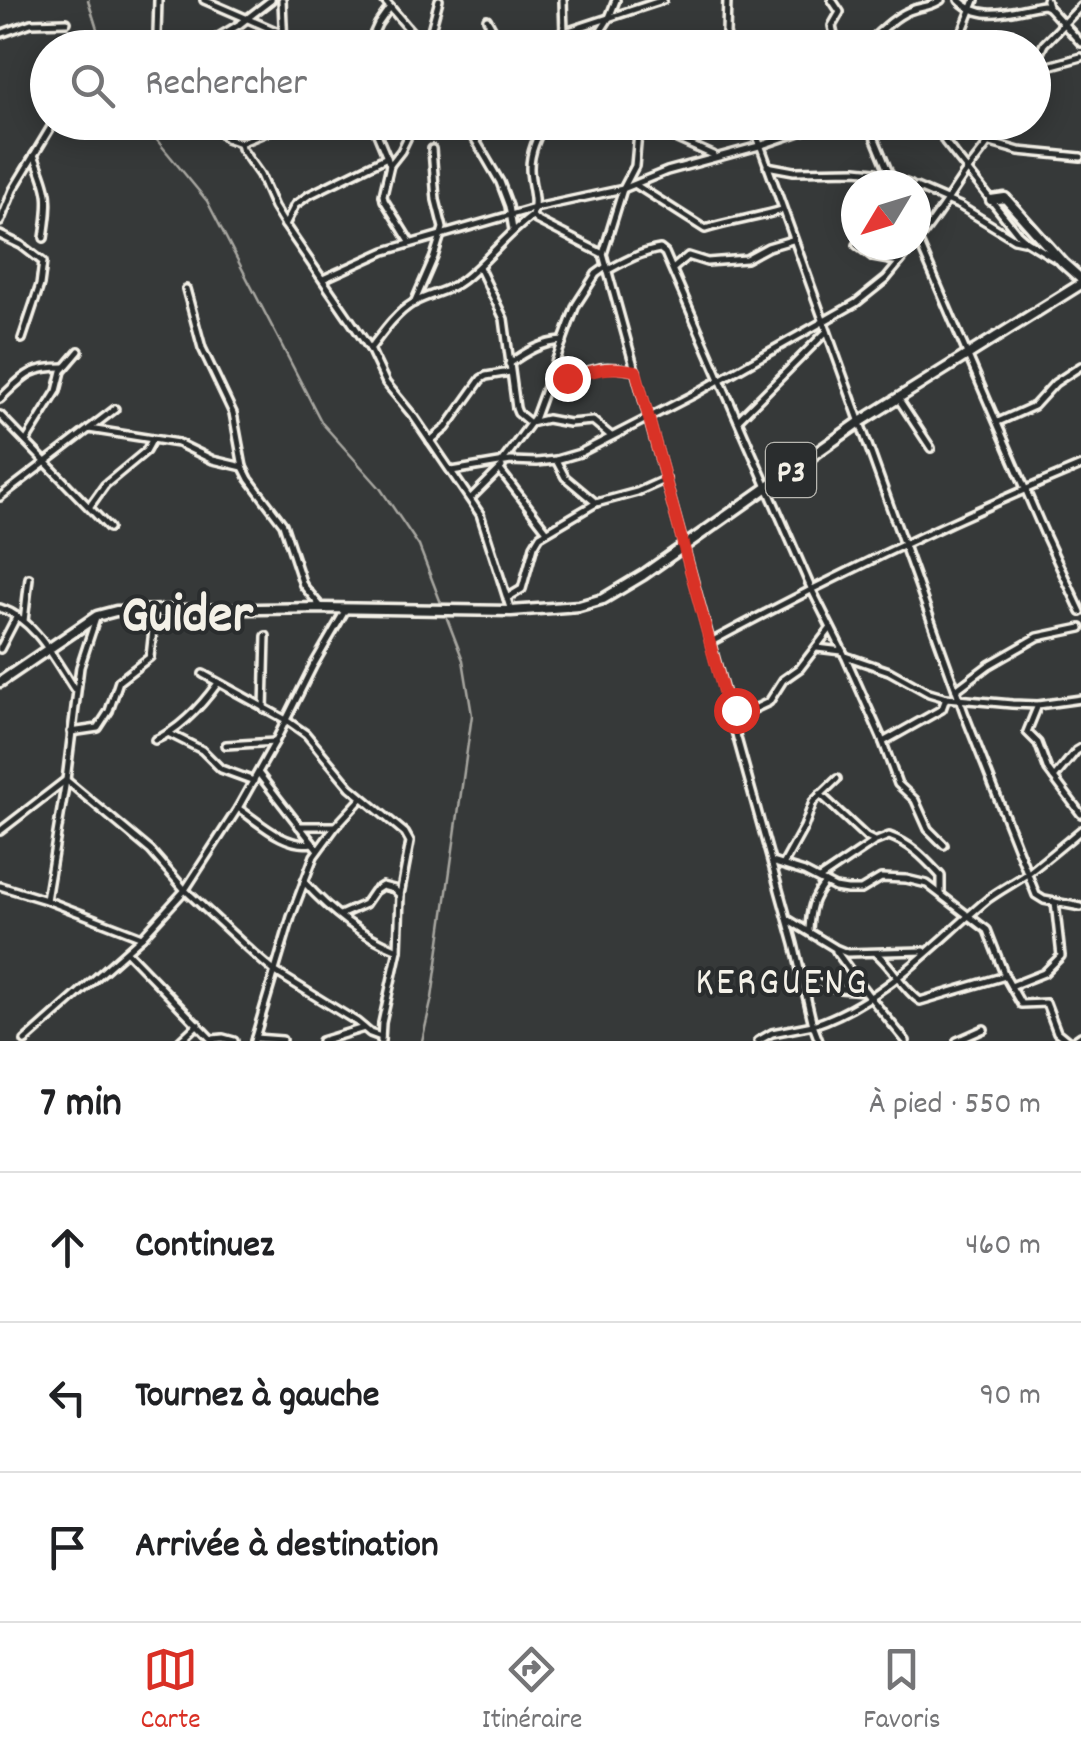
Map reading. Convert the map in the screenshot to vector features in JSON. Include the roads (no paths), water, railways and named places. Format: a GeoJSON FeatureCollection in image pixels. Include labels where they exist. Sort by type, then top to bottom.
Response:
{"type":"FeatureCollection","features":[{"type":"Feature","properties":{"kind":"main road"},"geometry":{"type":"LineString","coordinates":[[991,200],[1005,198],[1081,281]]}},
{"type":"Feature","properties":{"kind":"main road","name":"P3"},"geometry":{"type":"LineString","coordinates":[[346,609],[545,610],[603,599],[684,547],[860,422],[1081,281]]}},
{"type":"Feature","properties":{"kind":"main road"},"geometry":{"type":"LineString","coordinates":[[0,682],[97,616],[116,611],[346,609]]}},
{"type":"Feature","properties":{"kind":"street"},"geometry":{"type":"LineString","coordinates":[[156,30],[158,0]]}},
{"type":"Feature","properties":{"kind":"street"},"geometry":{"type":"LineString","coordinates":[[204,0],[273,30]]}},
{"type":"Feature","properties":{"kind":"street"},"geometry":{"type":"LineString","coordinates":[[228,30],[271,0]]}},
{"type":"Feature","properties":{"kind":"street"},"geometry":{"type":"LineString","coordinates":[[282,0],[284,30]]}},
{"type":"Feature","properties":{"kind":"street"},"geometry":{"type":"LineString","coordinates":[[384,0],[410,30]]}},
{"type":"Feature","properties":{"kind":"street"},"geometry":{"type":"LineString","coordinates":[[431,30],[439,0]]}},
{"type":"Feature","properties":{"kind":"street"},"geometry":{"type":"LineString","coordinates":[[564,0],[564,30]]}},
{"type":"Feature","properties":{"kind":"street"},"geometry":{"type":"LineString","coordinates":[[601,30],[616,0]]}},
{"type":"Feature","properties":{"kind":"street"},"geometry":{"type":"LineString","coordinates":[[575,30],[663,0]]}},
{"type":"Feature","properties":{"kind":"street"},"geometry":{"type":"LineString","coordinates":[[727,0],[728,30]]}},
{"type":"Feature","properties":{"kind":"street"},"geometry":{"type":"LineString","coordinates":[[832,0],[840,12],[833,30]]}},
{"type":"Feature","properties":{"kind":"street"},"geometry":{"type":"LineString","coordinates":[[884,30],[903,14],[928,8],[941,0]]}},
{"type":"Feature","properties":{"kind":"street"},"geometry":{"type":"LineString","coordinates":[[958,0],[970,11],[989,14],[1045,4]]}},
{"type":"Feature","properties":{"kind":"street"},"geometry":{"type":"LineString","coordinates":[[963,30],[976,0]]}},
{"type":"Feature","properties":{"kind":"street"},"geometry":{"type":"LineString","coordinates":[[1034,0],[1045,4],[1081,43]]}},
{"type":"Feature","properties":{"kind":"street"},"geometry":{"type":"LineString","coordinates":[[1051,37],[1081,6]]}},
{"type":"Feature","properties":{"kind":"street"},"geometry":{"type":"LineString","coordinates":[[376,30],[390,7]]}},
{"type":"Feature","properties":{"kind":"street"},"geometry":{"type":"LineString","coordinates":[[487,19],[493,30]]}},
{"type":"Feature","properties":{"kind":"street"},"geometry":{"type":"LineString","coordinates":[[0,34],[31,23],[67,22]]}},
{"type":"Feature","properties":{"kind":"street"},"geometry":{"type":"LineString","coordinates":[[1051,64],[1081,57]]}},
{"type":"Feature","properties":{"kind":"street"},"geometry":{"type":"LineString","coordinates":[[0,222],[13,190],[43,140]]}},
{"type":"Feature","properties":{"kind":"street"},"geometry":{"type":"LineString","coordinates":[[232,140],[247,140]]}},
{"type":"Feature","properties":{"kind":"street"},"geometry":{"type":"LineString","coordinates":[[380,140],[390,165]]}},
{"type":"Feature","properties":{"kind":"street"},"geometry":{"type":"LineString","coordinates":[[407,140],[390,165],[382,194],[410,243]]}},
{"type":"Feature","properties":{"kind":"street"},"geometry":{"type":"LineString","coordinates":[[476,140],[500,182],[514,230]]}},
{"type":"Feature","properties":{"kind":"street"},"geometry":{"type":"LineString","coordinates":[[537,140],[530,171],[536,220],[602,254]]}},
{"type":"Feature","properties":{"kind":"street"},"geometry":{"type":"LineString","coordinates":[[638,140],[635,166],[623,189],[602,254],[819,1041]]}},
{"type":"Feature","properties":{"kind":"street"},"geometry":{"type":"LineString","coordinates":[[680,140],[716,156]]}},
{"type":"Feature","properties":{"kind":"street"},"geometry":{"type":"LineString","coordinates":[[758,140],[956,690],[1037,898],[1081,907]]}},
{"type":"Feature","properties":{"kind":"street"},"geometry":{"type":"LineString","coordinates":[[323,279],[410,243],[623,189],[666,171],[777,140]]}},
{"type":"Feature","properties":{"kind":"street"},"geometry":{"type":"LineString","coordinates":[[876,140],[888,170]]}},
{"type":"Feature","properties":{"kind":"street"},"geometry":{"type":"LineString","coordinates":[[944,140],[1026,241],[1063,263]]}},
{"type":"Feature","properties":{"kind":"street"},"geometry":{"type":"LineString","coordinates":[[931,222],[991,140]]}},
{"type":"Feature","properties":{"kind":"street"},"geometry":{"type":"LineString","coordinates":[[240,143],[285,225],[370,348],[386,383],[470,498],[487,531],[511,611]]}},
{"type":"Feature","properties":{"kind":"street"},"geometry":{"type":"LineString","coordinates":[[990,143],[1081,157]]}},
{"type":"Feature","properties":{"kind":"street"},"geometry":{"type":"LineString","coordinates":[[414,302],[443,228],[432,149]]}},
{"type":"Feature","properties":{"kind":"street"},"geometry":{"type":"LineString","coordinates":[[34,156],[47,184],[44,238]]}},
{"type":"Feature","properties":{"kind":"street"},"geometry":{"type":"LineString","coordinates":[[285,225],[295,205],[308,195],[387,157]]}},
{"type":"Feature","properties":{"kind":"street"},"geometry":{"type":"LineString","coordinates":[[766,166],[794,171],[841,170]]}},
{"type":"Feature","properties":{"kind":"street"},"geometry":{"type":"LineString","coordinates":[[635,184],[705,229],[782,210]]}},
{"type":"Feature","properties":{"kind":"street"},"geometry":{"type":"LineString","coordinates":[[931,193],[1014,240],[1026,241]]}},
{"type":"Feature","properties":{"kind":"street"},"geometry":{"type":"LineString","coordinates":[[370,348],[414,302],[458,284],[479,268],[534,212]]}},
{"type":"Feature","properties":{"kind":"street"},"geometry":{"type":"LineString","coordinates":[[0,235],[42,262],[40,285],[22,339]]}},
{"type":"Feature","properties":{"kind":"street"},"geometry":{"type":"LineString","coordinates":[[674,268],[691,256],[707,262],[746,258],[793,240]]}},
{"type":"Feature","properties":{"kind":"street"},"geometry":{"type":"LineString","coordinates":[[470,498],[503,464],[530,423],[576,305],[596,274],[632,257],[660,249],[666,253],[898,784],[915,800],[925,825],[944,846]]}},
{"type":"Feature","properties":{"kind":"street"},"geometry":{"type":"LineString","coordinates":[[452,470],[575,455],[720,380],[865,297],[900,262],[889,260]]}},
{"type":"Feature","properties":{"kind":"street"},"geometry":{"type":"LineString","coordinates":[[925,260],[1081,612]]}},
{"type":"Feature","properties":{"kind":"street"},"geometry":{"type":"LineString","coordinates":[[479,268],[504,319],[516,408],[530,423]]}},
{"type":"Feature","properties":{"kind":"street"},"geometry":{"type":"LineString","coordinates":[[186,288],[202,348],[233,413],[242,467],[283,524],[303,585],[322,608]]}},
{"type":"Feature","properties":{"kind":"street"},"geometry":{"type":"LineString","coordinates":[[738,420],[826,332]]}},
{"type":"Feature","properties":{"kind":"street"},"geometry":{"type":"LineString","coordinates":[[430,441],[446,428],[481,379],[510,368],[528,350],[563,341]]}},
{"type":"Feature","properties":{"kind":"street"},"geometry":{"type":"LineString","coordinates":[[26,441],[57,390],[65,367],[79,351]]}},
{"type":"Feature","properties":{"kind":"street"},"geometry":{"type":"LineString","coordinates":[[997,423],[1034,406],[1056,383],[1081,366]]}},
{"type":"Feature","properties":{"kind":"street"},"geometry":{"type":"LineString","coordinates":[[0,399],[37,368],[65,367]]}},
{"type":"Feature","properties":{"kind":"street"},"geometry":{"type":"LineString","coordinates":[[548,378],[567,378],[602,368],[636,371]]}},
{"type":"Feature","properties":{"kind":"street"},"geometry":{"type":"LineString","coordinates":[[898,398],[931,448]]}},
{"type":"Feature","properties":{"kind":"street"},"geometry":{"type":"LineString","coordinates":[[0,497],[115,409]]}},
{"type":"Feature","properties":{"kind":"street"},"geometry":{"type":"LineString","coordinates":[[0,415],[109,528]]}},
{"type":"Feature","properties":{"kind":"street"},"geometry":{"type":"LineString","coordinates":[[530,423],[547,419],[593,421],[612,436]]}},
{"type":"Feature","properties":{"kind":"street"},"geometry":{"type":"LineString","coordinates":[[89,430],[178,444],[213,460],[242,467]]}},
{"type":"Feature","properties":{"kind":"street"},"geometry":{"type":"LineString","coordinates":[[90,506],[104,485],[145,453],[152,440]]}},
{"type":"Feature","properties":{"kind":"street"},"geometry":{"type":"LineString","coordinates":[[556,460],[565,476],[596,503]]}},
{"type":"Feature","properties":{"kind":"street"},"geometry":{"type":"LineString","coordinates":[[503,464],[548,532]]}},
{"type":"Feature","properties":{"kind":"street"},"geometry":{"type":"LineString","coordinates":[[712,642],[810,588],[1081,466]]}},
{"type":"Feature","properties":{"kind":"street"},"geometry":{"type":"LineString","coordinates":[[507,598],[522,590],[538,539],[596,503],[666,480]]}},
{"type":"Feature","properties":{"kind":"street"},"geometry":{"type":"LineString","coordinates":[[24,622],[29,578]]}},
{"type":"Feature","properties":{"kind":"street"},"geometry":{"type":"LineString","coordinates":[[0,608],[24,622],[76,692]]}},
{"type":"Feature","properties":{"kind":"street"},"geometry":{"type":"LineString","coordinates":[[26,1041],[128,952],[185,890],[238,808],[346,609]]}},
{"type":"Feature","properties":{"kind":"street"},"geometry":{"type":"LineString","coordinates":[[71,732],[98,728],[109,711],[118,682],[150,657],[155,612]]}},
{"type":"Feature","properties":{"kind":"street"},"geometry":{"type":"LineString","coordinates":[[0,649],[17,616]]}},
{"type":"Feature","properties":{"kind":"street"},"geometry":{"type":"LineString","coordinates":[[46,900],[80,667],[97,616]]}},
{"type":"Feature","properties":{"kind":"street"},"geometry":{"type":"LineString","coordinates":[[728,710],[752,710],[769,702],[782,680],[800,668],[830,628]]}},
{"type":"Feature","properties":{"kind":"street"},"geometry":{"type":"LineString","coordinates":[[956,690],[1038,637],[1081,628]]}},
{"type":"Feature","properties":{"kind":"street"},"geometry":{"type":"LineString","coordinates":[[264,709],[266,636]]}},
{"type":"Feature","properties":{"kind":"street"},"geometry":{"type":"LineString","coordinates":[[817,648],[889,671],[946,698],[1038,704],[1081,699]]}},
{"type":"Feature","properties":{"kind":"street"},"geometry":{"type":"LineString","coordinates":[[66,780],[151,851],[185,890],[274,970],[381,1039],[398,950],[400,895],[410,842],[405,833],[362,798],[306,734],[202,674]]}},
{"type":"Feature","properties":{"kind":"street"},"geometry":{"type":"LineString","coordinates":[[155,740],[194,712],[218,683]]}},
{"type":"Feature","properties":{"kind":"street"},"geometry":{"type":"LineString","coordinates":[[882,742],[942,710],[946,698]]}},
{"type":"Feature","properties":{"kind":"street"},"geometry":{"type":"LineString","coordinates":[[1038,704],[1027,732],[1040,746],[1048,770],[1081,814]]}},
{"type":"Feature","properties":{"kind":"street"},"geometry":{"type":"LineString","coordinates":[[168,733],[202,750],[221,769],[254,780]]}},
{"type":"Feature","properties":{"kind":"street"},"geometry":{"type":"LineString","coordinates":[[226,745],[275,742]]}},
{"type":"Feature","properties":{"kind":"street"},"geometry":{"type":"LineString","coordinates":[[1054,778],[1081,748]]}},
{"type":"Feature","properties":{"kind":"street"},"geometry":{"type":"LineString","coordinates":[[258,773],[318,850]]}},
{"type":"Feature","properties":{"kind":"street"},"geometry":{"type":"LineString","coordinates":[[783,865],[813,802],[837,779]]}},
{"type":"Feature","properties":{"kind":"street"},"geometry":{"type":"LineString","coordinates":[[0,831],[66,780]]}},
{"type":"Feature","properties":{"kind":"street"},"geometry":{"type":"LineString","coordinates":[[820,794],[874,842]]}},
{"type":"Feature","properties":{"kind":"street"},"geometry":{"type":"LineString","coordinates":[[282,1040],[254,1039],[274,970],[318,850],[362,798]]}},
{"type":"Feature","properties":{"kind":"street"},"geometry":{"type":"LineString","coordinates":[[238,808],[278,836],[312,843]]}},
{"type":"Feature","properties":{"kind":"street"},"geometry":{"type":"LineString","coordinates":[[299,826],[336,826]]}},
{"type":"Feature","properties":{"kind":"street"},"geometry":{"type":"LineString","coordinates":[[758,1041],[772,1033],[836,1016],[899,976],[990,898],[1081,830]]}},
{"type":"Feature","properties":{"kind":"street"},"geometry":{"type":"LineString","coordinates":[[808,931],[810,908],[822,881],[874,842],[889,836],[917,850],[941,876],[942,893]]}},
{"type":"Feature","properties":{"kind":"street"},"geometry":{"type":"LineString","coordinates":[[772,862],[835,888],[856,890],[881,878],[924,882],[987,930],[1004,976],[1023,1006],[1042,1002],[1047,1005],[1057,1032],[1071,1041],[1081,1036]]}},
{"type":"Feature","properties":{"kind":"street"},"geometry":{"type":"LineString","coordinates":[[304,882],[321,901],[368,938],[398,950]]}},
{"type":"Feature","properties":{"kind":"street"},"geometry":{"type":"LineString","coordinates":[[0,886],[142,937]]}},
{"type":"Feature","properties":{"kind":"street"},"geometry":{"type":"LineString","coordinates":[[340,916],[365,904],[380,886],[390,886],[400,895]]}},
{"type":"Feature","properties":{"kind":"street"},"geometry":{"type":"LineString","coordinates":[[1011,986],[1044,973],[1061,956],[1055,902]]}},
{"type":"Feature","properties":{"kind":"street"},"geometry":{"type":"LineString","coordinates":[[788,919],[835,948],[855,954],[926,951]]}},
{"type":"Feature","properties":{"kind":"street"},"geometry":{"type":"LineString","coordinates":[[835,948],[906,1041]]}},
{"type":"Feature","properties":{"kind":"street"},"geometry":{"type":"LineString","coordinates":[[128,952],[212,1040],[234,1041]]}},
{"type":"Feature","properties":{"kind":"street"},"geometry":{"type":"LineString","coordinates":[[876,952],[920,1001],[1004,976]]}},
{"type":"Feature","properties":{"kind":"street"},"geometry":{"type":"LineString","coordinates":[[802,979],[867,994]]}},
{"type":"Feature","properties":{"kind":"street"},"geometry":{"type":"LineString","coordinates":[[180,1041],[198,1024]]}},
{"type":"Feature","properties":{"kind":"street"},"geometry":{"type":"LineString","coordinates":[[321,1041],[364,1028]]}},
{"type":"Feature","properties":{"kind":"street"},"geometry":{"type":"LineString","coordinates":[[956,1041],[984,1028]]}},
{"type":"Feature","properties":{"kind":"waterway"},"geometry":{"type":"LineString","coordinates":[[88,0],[97,30]]}},
{"type":"Feature","properties":{"kind":"waterway"},"geometry":{"type":"LineString","coordinates":[[157,140],[207,201],[322,423],[380,488],[419,546],[463,660],[472,715],[432,998],[422,1041]]}},
{"type":"Feature","properties":{"kind":"district","name":"Guider"},"geometry":{"type":"Point","coordinates":[187,611]}},
{"type":"Feature","properties":{"kind":"district","name":"KERGUENG"},"geometry":{"type":"Point","coordinates":[782,979]}}]}
